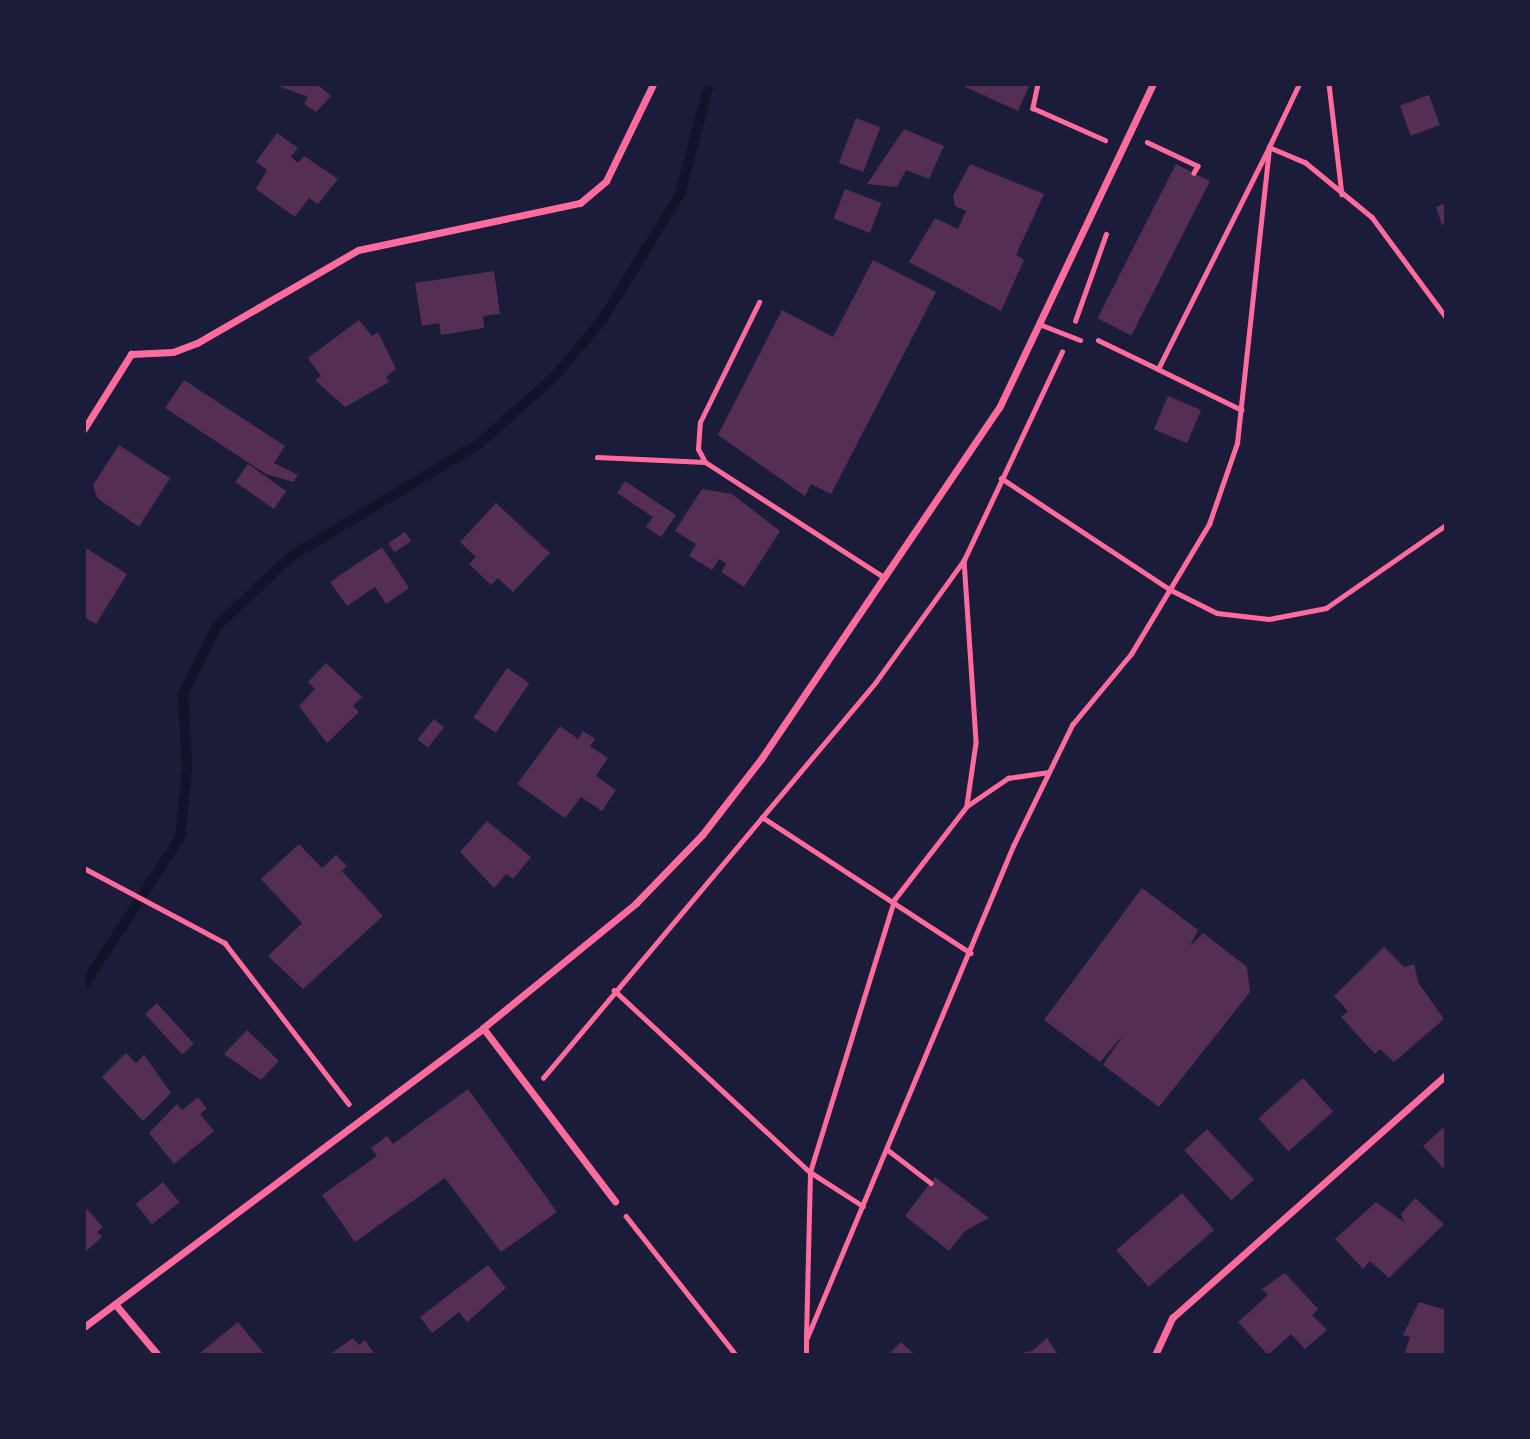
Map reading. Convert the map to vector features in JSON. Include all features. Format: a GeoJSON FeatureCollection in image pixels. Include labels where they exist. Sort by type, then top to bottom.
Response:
{"type":"FeatureCollection","features":[{"type":"Feature","properties":{"kind":"street"},"geometry":{"type":"LineString","coordinates":[[84,429],[131,354],[173,352],[197,343],[358,250],[580,203],[606,181],[653,84]]}},
{"type":"Feature","properties":{"kind":"street"},"geometry":{"type":"LineString","coordinates":[[84,1327],[483,1028],[636,903],[702,835],[885,578],[999,408],[1153,84]]}},
{"type":"Feature","properties":{"kind":"street"},"geometry":{"type":"LineString","coordinates":[[483,1028],[615,1201]]}},
{"type":"Feature","properties":{"kind":"street"},"geometry":{"type":"LineString","coordinates":[[1155,1355],[1172,1318],[1446,1075]]}},
{"type":"Feature","properties":{"kind":"street"},"geometry":{"type":"LineString","coordinates":[[115,1304],[158,1355]]}},
{"type":"Feature","properties":{"kind":"lane"},"geometry":{"type":"LineString","coordinates":[[759,302],[700,422],[698,449],[705,462],[885,578]]}},
{"type":"Feature","properties":{"kind":"lane"},"geometry":{"type":"LineString","coordinates":[[1041,321],[1080,340]]}},
{"type":"Feature","properties":{"kind":"lane"},"geometry":{"type":"LineString","coordinates":[[597,457],[705,462]]}},
{"type":"Feature","properties":{"kind":"path"},"geometry":{"type":"LineString","coordinates":[[1038,84],[1033,108],[1105,143],[1111,129]]}},
{"type":"Feature","properties":{"kind":"path"},"geometry":{"type":"LineString","coordinates":[[1158,369],[1299,84]]}},
{"type":"Feature","properties":{"kind":"path"},"geometry":{"type":"LineString","coordinates":[[1329,84],[1342,195]]}},
{"type":"Feature","properties":{"kind":"path"},"geometry":{"type":"LineString","coordinates":[[1146,141],[1198,166],[1194,173]]}},
{"type":"Feature","properties":{"kind":"path"},"geometry":{"type":"LineString","coordinates":[[1269,147],[1305,162],[1342,195],[1372,216],[1446,317]]}},
{"type":"Feature","properties":{"kind":"path"},"geometry":{"type":"LineString","coordinates":[[806,1340],[1049,772],[1072,725],[1131,654],[1209,524],[1242,410],[1269,147]]}},
{"type":"Feature","properties":{"kind":"path"},"geometry":{"type":"LineString","coordinates":[[1041,321],[1073,328]]}},
{"type":"Feature","properties":{"kind":"path"},"geometry":{"type":"LineString","coordinates":[[1085,334],[1242,410]]}},
{"type":"Feature","properties":{"kind":"path"},"geometry":{"type":"LineString","coordinates":[[1001,478],[1171,590],[1217,613],[1269,619],[1326,608],[1446,526]]}},
{"type":"Feature","properties":{"kind":"path"},"geometry":{"type":"LineString","coordinates":[[964,560],[976,743],[967,806]]}},
{"type":"Feature","properties":{"kind":"path"},"geometry":{"type":"LineString","coordinates":[[806,1355],[810,1172],[894,900],[967,806],[1008,778],[1049,772]]}},
{"type":"Feature","properties":{"kind":"path"},"geometry":{"type":"LineString","coordinates":[[762,817],[894,900],[971,953]]}},
{"type":"Feature","properties":{"kind":"path"},"geometry":{"type":"LineString","coordinates":[[84,868],[225,943],[349,1104]]}},
{"type":"Feature","properties":{"kind":"path"},"geometry":{"type":"LineString","coordinates":[[614,990],[810,1172],[863,1206]]}},
{"type":"Feature","properties":{"kind":"path"},"geometry":{"type":"LineString","coordinates":[[338,1112],[360,1096]]}},
{"type":"Feature","properties":{"kind":"path"},"geometry":{"type":"LineString","coordinates":[[888,1150],[931,1183]]}},
{"type":"Feature","properties":{"kind":"path"},"geometry":{"type":"LineString","coordinates":[[615,1201],[736,1355]]}},
{"type":"Feature","properties":{"kind":"building"},"geometry":{"type":"Polygon","coordinates":[[[273,84],[317,84],[331,96],[316,112],[304,104],[308,97],[273,84]]]}},
{"type":"Feature","properties":{"kind":"building"},"geometry":{"type":"Polygon","coordinates":[[[959,84],[1030,84],[1018,111],[959,84]]]}},
{"type":"Feature","properties":{"kind":"building"},"geometry":{"type":"Polygon","coordinates":[[[1429,95],[1440,125],[1411,136],[1400,106],[1429,95]]]}},
{"type":"Feature","properties":{"kind":"building"},"geometry":{"type":"Polygon","coordinates":[[[856,118],[880,127],[863,172],[839,163],[856,118]]]}},
{"type":"Feature","properties":{"kind":"building"},"geometry":{"type":"Polygon","coordinates":[[[904,129],[944,146],[929,179],[906,170],[897,187],[867,184],[904,129]]]}},
{"type":"Feature","properties":{"kind":"building"},"geometry":{"type":"Polygon","coordinates":[[[277,133],[298,148],[291,157],[298,163],[304,156],[338,179],[318,204],[309,198],[295,217],[256,189],[267,170],[256,162],[277,133]]]}},
{"type":"Feature","properties":{"kind":"building"},"geometry":{"type":"Polygon","coordinates":[[[970,164],[1044,194],[1016,255],[1024,260],[1001,311],[909,262],[935,218],[958,229],[966,211],[955,206],[953,196],[970,164]]]}},
{"type":"Feature","properties":{"kind":"building"},"geometry":{"type":"Polygon","coordinates":[[[1176,164],[1210,181],[1131,335],[1097,318],[1176,164]]]}},
{"type":"Feature","properties":{"kind":"building"},"geometry":{"type":"Polygon","coordinates":[[[845,189],[881,203],[870,233],[834,219],[845,189]]]}},
{"type":"Feature","properties":{"kind":"building"},"geometry":{"type":"Polygon","coordinates":[[[1446,203],[1446,224],[1442,225],[1436,207],[1446,203]]]}},
{"type":"Feature","properties":{"kind":"building"},"geometry":{"type":"Polygon","coordinates":[[[873,260],[936,292],[831,494],[811,484],[805,496],[718,435],[782,310],[833,337],[873,260]]]}},
{"type":"Feature","properties":{"kind":"building"},"geometry":{"type":"Polygon","coordinates":[[[494,271],[500,314],[483,316],[484,328],[441,335],[439,323],[422,326],[415,283],[494,271]]]}},
{"type":"Feature","properties":{"kind":"building"},"geometry":{"type":"Polygon","coordinates":[[[359,320],[372,336],[378,332],[396,369],[386,377],[389,382],[345,407],[315,380],[321,376],[308,358],[359,320]]]}},
{"type":"Feature","properties":{"kind":"building"},"geometry":{"type":"Polygon","coordinates":[[[184,380],[285,446],[274,463],[298,475],[293,482],[266,474],[165,408],[184,380]]]}},
{"type":"Feature","properties":{"kind":"building"},"geometry":{"type":"Polygon","coordinates":[[[1168,396],[1201,410],[1187,443],[1154,429],[1168,396]]]}},
{"type":"Feature","properties":{"kind":"building"},"geometry":{"type":"Polygon","coordinates":[[[119,445],[170,478],[139,527],[97,498],[93,485],[119,445]]]}},
{"type":"Feature","properties":{"kind":"building"},"geometry":{"type":"Polygon","coordinates":[[[248,464],[287,491],[274,509],[235,482],[248,464]]]}},
{"type":"Feature","properties":{"kind":"building"},"geometry":{"type":"Polygon","coordinates":[[[625,481],[676,515],[661,537],[646,527],[653,517],[617,493],[625,481]]]}},
{"type":"Feature","properties":{"kind":"building"},"geometry":{"type":"Polygon","coordinates":[[[702,489],[732,494],[780,531],[744,587],[721,572],[726,564],[719,559],[712,570],[689,556],[696,544],[675,531],[702,489]]]}},
{"type":"Feature","properties":{"kind":"building"},"geometry":{"type":"Polygon","coordinates":[[[496,503],[550,553],[513,592],[498,578],[491,585],[469,564],[476,557],[460,542],[496,503]]]}},
{"type":"Feature","properties":{"kind":"building"},"geometry":{"type":"Polygon","coordinates":[[[405,532],[411,541],[395,552],[388,543],[405,532]]]}},
{"type":"Feature","properties":{"kind":"building"},"geometry":{"type":"Polygon","coordinates":[[[84,547],[127,574],[96,624],[84,617],[84,547]]]}},
{"type":"Feature","properties":{"kind":"building"},"geometry":{"type":"Polygon","coordinates":[[[382,547],[409,588],[386,604],[375,587],[347,606],[330,582],[382,547]]]}},
{"type":"Feature","properties":{"kind":"building"},"geometry":{"type":"Polygon","coordinates":[[[326,663],[362,697],[353,706],[359,712],[327,743],[299,706],[315,689],[308,682],[326,663]]]}},
{"type":"Feature","properties":{"kind":"building"},"geometry":{"type":"Polygon","coordinates":[[[507,668],[529,683],[496,733],[473,718],[507,668]]]}},
{"type":"Feature","properties":{"kind":"building"},"geometry":{"type":"Polygon","coordinates":[[[434,719],[444,727],[428,747],[418,739],[434,719]]]}},
{"type":"Feature","properties":{"kind":"building"},"geometry":{"type":"Polygon","coordinates":[[[560,726],[578,739],[583,731],[595,739],[590,746],[608,758],[596,776],[616,790],[602,811],[581,797],[565,818],[517,784],[560,726]]]}},
{"type":"Feature","properties":{"kind":"building"},"geometry":{"type":"Polygon","coordinates":[[[487,821],[531,857],[513,879],[506,874],[494,888],[460,852],[487,821]]]}},
{"type":"Feature","properties":{"kind":"building"},"geometry":{"type":"Polygon","coordinates":[[[299,844],[322,868],[336,855],[347,866],[342,871],[383,916],[303,989],[268,956],[302,923],[261,879],[299,844]]]}},
{"type":"Feature","properties":{"kind":"building"},"geometry":{"type":"Polygon","coordinates":[[[1142,888],[1198,930],[1190,946],[1203,933],[1247,967],[1250,992],[1159,1107],[1103,1065],[1124,1034],[1100,1062],[1044,1020],[1142,888]]]}},
{"type":"Feature","properties":{"kind":"building"},"geometry":{"type":"Polygon","coordinates":[[[1384,947],[1404,967],[1414,964],[1419,984],[1444,1019],[1394,1062],[1380,1049],[1375,1054],[1341,1017],[1348,1011],[1334,996],[1384,947]]]}},
{"type":"Feature","properties":{"kind":"building"},"geometry":{"type":"Polygon","coordinates":[[[157,1003],[194,1044],[182,1055],[145,1014],[157,1003]]]}},
{"type":"Feature","properties":{"kind":"building"},"geometry":{"type":"Polygon","coordinates":[[[247,1030],[279,1061],[261,1080],[224,1054],[247,1030]]]}},
{"type":"Feature","properties":{"kind":"building"},"geometry":{"type":"Polygon","coordinates":[[[126,1053],[136,1063],[144,1055],[171,1093],[143,1121],[102,1077],[126,1053]]]}},
{"type":"Feature","properties":{"kind":"building"},"geometry":{"type":"Polygon","coordinates":[[[1303,1078],[1333,1111],[1289,1152],[1258,1118],[1303,1078]]]}},
{"type":"Feature","properties":{"kind":"building"},"geometry":{"type":"Polygon","coordinates":[[[468,1089],[557,1212],[501,1252],[445,1178],[355,1242],[322,1195],[377,1156],[371,1148],[387,1136],[393,1144],[468,1089]]]}},
{"type":"Feature","properties":{"kind":"building"},"geometry":{"type":"Polygon","coordinates":[[[198,1097],[207,1109],[200,1114],[214,1131],[174,1164],[149,1133],[177,1104],[182,1110],[198,1097]]]}},
{"type":"Feature","properties":{"kind":"building"},"geometry":{"type":"Polygon","coordinates":[[[1446,1125],[1446,1171],[1423,1146],[1446,1125]]]}},
{"type":"Feature","properties":{"kind":"building"},"geometry":{"type":"Polygon","coordinates":[[[1207,1129],[1254,1179],[1231,1201],[1184,1150],[1207,1129]]]}},
{"type":"Feature","properties":{"kind":"building"},"geometry":{"type":"Polygon","coordinates":[[[935,1177],[989,1218],[965,1231],[949,1251],[905,1216],[935,1177]]]}},
{"type":"Feature","properties":{"kind":"building"},"geometry":{"type":"Polygon","coordinates":[[[163,1182],[179,1202],[152,1224],[136,1204],[163,1182]]]}},
{"type":"Feature","properties":{"kind":"building"},"geometry":{"type":"Polygon","coordinates":[[[1182,1193],[1214,1230],[1148,1287],[1116,1250],[1182,1193]]]}},
{"type":"Feature","properties":{"kind":"building"},"geometry":{"type":"Polygon","coordinates":[[[1415,1198],[1444,1224],[1389,1278],[1370,1261],[1363,1269],[1335,1239],[1376,1202],[1404,1222],[1401,1214],[1415,1198]]]}},
{"type":"Feature","properties":{"kind":"building"},"geometry":{"type":"Polygon","coordinates":[[[84,1206],[103,1227],[97,1232],[102,1237],[84,1253],[84,1206]]]}},
{"type":"Feature","properties":{"kind":"building"},"geometry":{"type":"Polygon","coordinates":[[[488,1265],[506,1288],[467,1322],[459,1312],[432,1333],[420,1317],[488,1265]]]}},
{"type":"Feature","properties":{"kind":"building"},"geometry":{"type":"Polygon","coordinates":[[[1285,1273],[1318,1309],[1312,1315],[1327,1330],[1305,1349],[1291,1334],[1268,1355],[1238,1322],[1268,1295],[1262,1289],[1285,1273]]]}},
{"type":"Feature","properties":{"kind":"building"},"geometry":{"type":"Polygon","coordinates":[[[1419,1302],[1446,1310],[1446,1355],[1404,1355],[1410,1337],[1403,1335],[1419,1302]]]}},
{"type":"Feature","properties":{"kind":"building"},"geometry":{"type":"Polygon","coordinates":[[[238,1322],[265,1355],[203,1355],[201,1352],[238,1322]]]}},
{"type":"Feature","properties":{"kind":"building"},"geometry":{"type":"Polygon","coordinates":[[[353,1338],[359,1345],[365,1340],[375,1355],[329,1355],[353,1338]]]}},
{"type":"Feature","properties":{"kind":"building"},"geometry":{"type":"Polygon","coordinates":[[[1047,1338],[1058,1355],[1009,1355],[1032,1351],[1047,1338]]]}},
{"type":"Feature","properties":{"kind":"building"},"geometry":{"type":"Polygon","coordinates":[[[901,1342],[915,1355],[888,1355],[901,1342]]]}},
{"type":"Feature","properties":{"kind":"waterway"},"geometry":{"type":"LineString","coordinates":[[84,985],[180,838],[187,769],[183,694],[217,626],[293,555],[480,443],[556,375],[602,320],[680,194],[709,84]]}}]}
